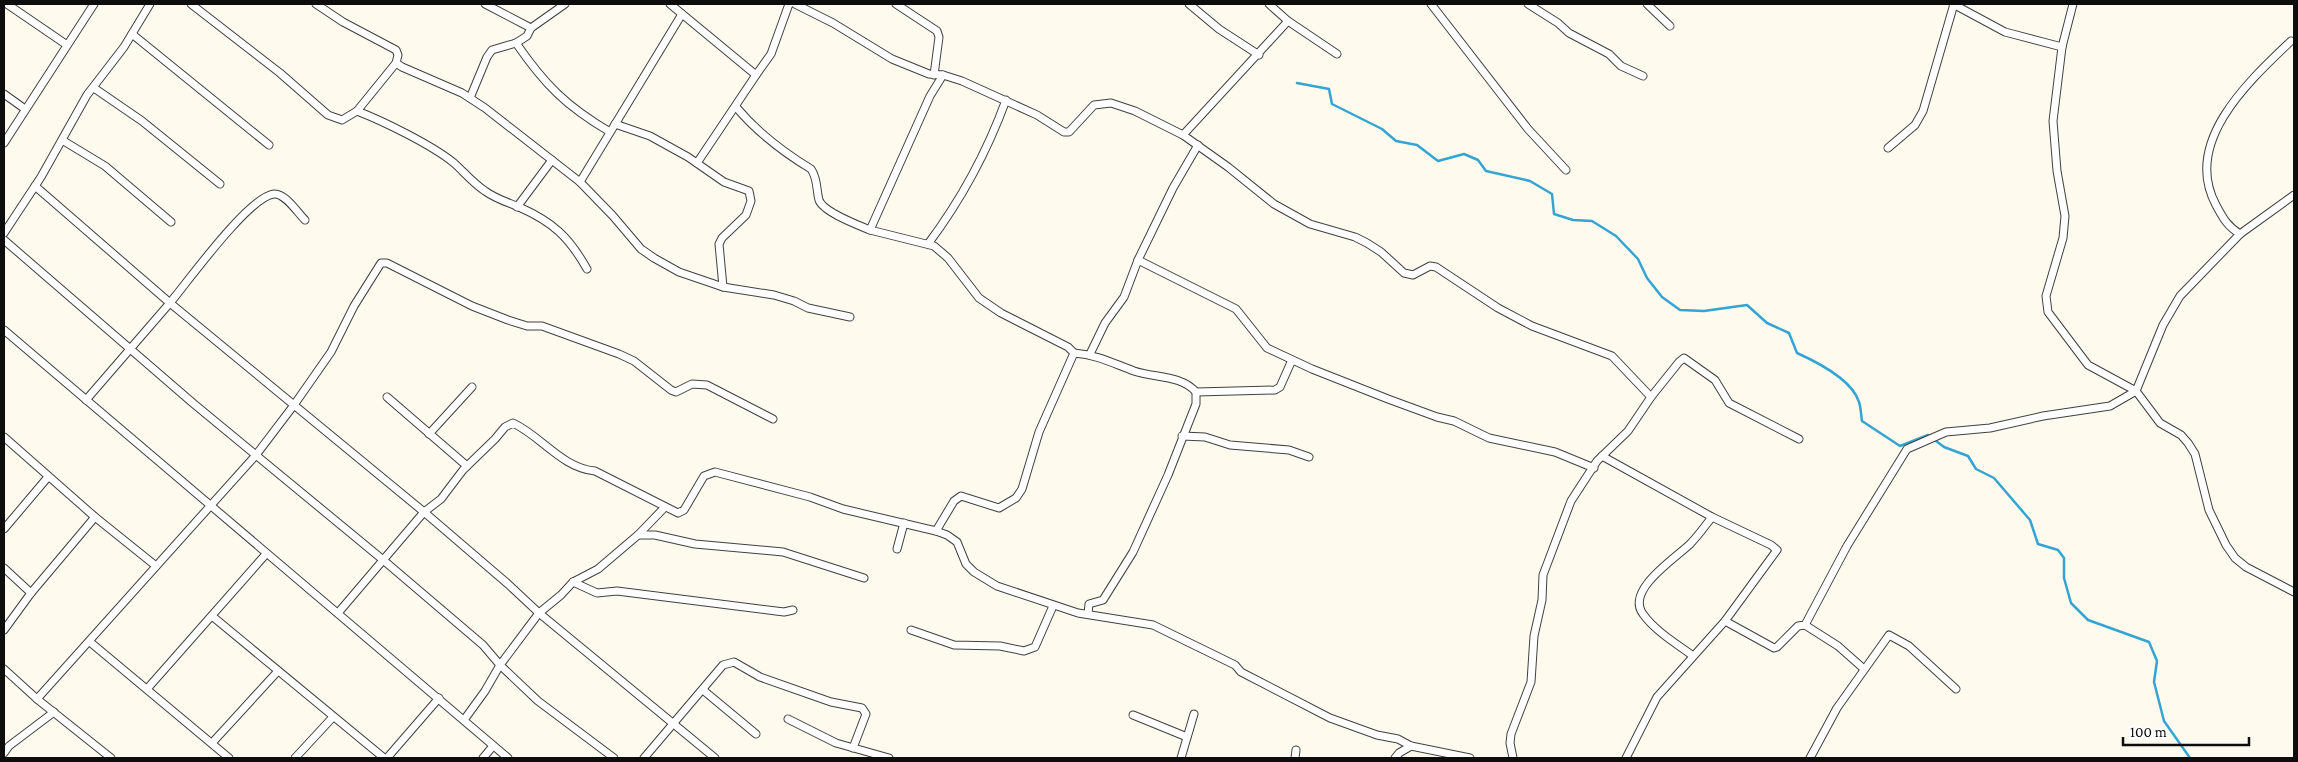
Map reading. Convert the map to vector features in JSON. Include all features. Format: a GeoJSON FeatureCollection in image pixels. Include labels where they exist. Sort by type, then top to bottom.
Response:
{"type":"FeatureCollection","features":[{"type":"Feature","properties":{"kind":"street"},"geometry":{"type":"LineString","coordinates":[[8,4],[67,46]]}},
{"type":"Feature","properties":{"kind":"street"},"geometry":{"type":"LineString","coordinates":[[4,143],[94,4]]}},
{"type":"Feature","properties":{"kind":"street"},"geometry":{"type":"LineString","coordinates":[[4,233],[35,186],[94,88],[132,34],[150,4]]}},
{"type":"Feature","properties":{"kind":"street"},"geometry":{"type":"LineString","coordinates":[[191,4],[280,73],[328,115],[342,120],[357,111],[396,63],[398,55],[396,50],[343,22],[316,4]]}},
{"type":"Feature","properties":{"kind":"street"},"geometry":{"type":"LineString","coordinates":[[485,4],[532,28]]}},
{"type":"Feature","properties":{"kind":"street"},"geometry":{"type":"LineString","coordinates":[[670,4],[756,75]]}},
{"type":"Feature","properties":{"kind":"street"},"geometry":{"type":"LineString","coordinates":[[697,163],[771,54],[789,4]]}},
{"type":"Feature","properties":{"kind":"street"},"geometry":{"type":"LineString","coordinates":[[795,4],[832,23],[892,59],[934,75],[943,75],[962,81],[1037,115],[1064,132],[1069,132],[1075,127],[1087,110],[1094,105],[1111,103],[1135,111],[1183,135],[1274,204],[1310,224],[1355,237],[1367,243],[1381,252],[1404,272],[1413,274],[1430,266],[1436,267],[1498,308],[1532,326],[1612,356],[1651,397]]}},
{"type":"Feature","properties":{"kind":"street"},"geometry":{"type":"LineString","coordinates":[[896,4],[937,30],[939,37],[934,75]]}},
{"type":"Feature","properties":{"kind":"street"},"geometry":{"type":"LineString","coordinates":[[1189,4],[1219,29],[1259,55]]}},
{"type":"Feature","properties":{"kind":"street"},"geometry":{"type":"LineString","coordinates":[[1269,4],[1288,21],[1337,54]]}},
{"type":"Feature","properties":{"kind":"street"},"geometry":{"type":"LineString","coordinates":[[1431,4],[1528,129],[1566,170]]}},
{"type":"Feature","properties":{"kind":"street"},"geometry":{"type":"LineString","coordinates":[[1528,4],[1575,36],[1609,54],[1621,66],[1642,76]]}},
{"type":"Feature","properties":{"kind":"street"},"geometry":{"type":"LineString","coordinates":[[1647,4],[1670,26]]}},
{"type":"Feature","properties":{"kind":"street"},"geometry":{"type":"LineString","coordinates":[[1888,148],[1915,125],[1924,111],[1954,4],[2005,32],[2062,47]]}},
{"type":"Feature","properties":{"kind":"street"},"geometry":{"type":"LineString","coordinates":[[2073,4],[2062,47],[2053,121],[2057,171],[2065,216],[2063,238],[2046,296],[2048,312],[2088,364],[2136,391],[2160,423],[2181,435],[2195,454],[2209,510],[2226,545],[2235,558],[2246,567],[2294,592]]}},
{"type":"Feature","properties":{"kind":"street"},"geometry":{"type":"LineString","coordinates":[[470,98],[486,57],[492,50],[516,43],[560,5]]}},
{"type":"Feature","properties":{"kind":"street"},"geometry":{"type":"LineString","coordinates":[[580,182],[682,14]]}},
{"type":"Feature","properties":{"kind":"street"},"geometry":{"type":"LineString","coordinates":[[1183,135],[1259,55],[1288,21]]}},
{"type":"Feature","properties":{"kind":"street"},"geometry":{"type":"LineString","coordinates":[[132,34],[269,145]]}},
{"type":"Feature","properties":{"kind":"street"},"geometry":{"type":"LineString","coordinates":[[2240,234],[2228,227],[2209,192],[2207,163],[2214,133],[2235,102],[2259,72],[2293,41]]}},
{"type":"Feature","properties":{"kind":"street"},"geometry":{"type":"LineString","coordinates":[[516,43],[545,84],[584,117],[610,132]]}},
{"type":"Feature","properties":{"kind":"street"},"geometry":{"type":"LineString","coordinates":[[396,63],[470,98],[580,182],[613,216],[641,249],[670,268],[723,287],[774,295],[794,301],[808,308],[850,317]]}},
{"type":"Feature","properties":{"kind":"street"},"geometry":{"type":"LineString","coordinates":[[870,230],[930,96],[943,75]]}},
{"type":"Feature","properties":{"kind":"street"},"geometry":{"type":"LineString","coordinates":[[94,88],[142,121],[220,184]]}},
{"type":"Feature","properties":{"kind":"street"},"geometry":{"type":"LineString","coordinates":[[4,94],[26,108]]}},
{"type":"Feature","properties":{"kind":"street"},"geometry":{"type":"LineString","coordinates":[[928,244],[960,198],[990,141],[1006,100]]}},
{"type":"Feature","properties":{"kind":"street"},"geometry":{"type":"LineString","coordinates":[[736,107],[750,124],[769,140],[811,169],[817,182],[820,200],[826,208],[870,230],[928,244],[948,258],[979,298],[1001,313],[1068,348],[1074,354],[1090,354],[1135,371],[1174,379],[1190,385],[1196,392],[1196,404],[1168,475],[1133,552],[1103,600],[1089,604],[1088,614]]}},
{"type":"Feature","properties":{"kind":"street"},"geometry":{"type":"LineString","coordinates":[[357,111],[443,155],[483,190],[502,202],[517,206],[557,228],[574,245],[587,270]]}},
{"type":"Feature","properties":{"kind":"street"},"geometry":{"type":"LineString","coordinates":[[615,124],[650,136],[697,163],[718,178],[747,189],[751,194],[751,201],[746,215],[720,242],[723,287]]}},
{"type":"Feature","properties":{"kind":"street"},"geometry":{"type":"LineString","coordinates":[[62,140],[105,166],[172,222]]}},
{"type":"Feature","properties":{"kind":"street"},"geometry":{"type":"LineString","coordinates":[[1090,354],[1105,323],[1126,291],[1138,260],[1176,182],[1198,145]]}},
{"type":"Feature","properties":{"kind":"street"},"geometry":{"type":"LineString","coordinates":[[517,206],[552,160]]}},
{"type":"Feature","properties":{"kind":"street"},"geometry":{"type":"LineString","coordinates":[[35,186],[170,303],[424,512],[508,584],[538,613],[715,758]]}},
{"type":"Feature","properties":{"kind":"street"},"geometry":{"type":"LineString","coordinates":[[86,400],[170,303],[206,255],[245,215],[268,195],[276,194],[283,197],[305,220]]}},
{"type":"Feature","properties":{"kind":"street"},"geometry":{"type":"LineString","coordinates":[[1805,625],[1847,546],[1895,465],[1907,449],[1946,432],[1990,428],[2043,416],[2110,406],[2136,391],[2163,326],[2180,296],[2240,234],[2294,195]]}},
{"type":"Feature","properties":{"kind":"street"},"geometry":{"type":"LineString","coordinates":[[4,240],[483,645],[500,665],[538,701],[614,758]]}},
{"type":"Feature","properties":{"kind":"street"},"geometry":{"type":"LineString","coordinates":[[1138,260],[1236,309],[1267,348],[1292,360],[1388,399],[1437,417],[1454,420],[1489,438],[1555,452],[1594,468]]}},
{"type":"Feature","properties":{"kind":"street"},"geometry":{"type":"LineString","coordinates":[[37,699],[256,455],[294,406],[330,352],[354,306],[376,268],[381,263],[387,263],[472,306],[508,320],[527,326],[542,326],[619,354],[634,361],[676,392],[692,384],[707,385],[773,419]]}},
{"type":"Feature","properties":{"kind":"street"},"geometry":{"type":"LineString","coordinates":[[4,330],[508,758]]}},
{"type":"Feature","properties":{"kind":"street"},"geometry":{"type":"LineString","coordinates":[[936,530],[954,501],[961,496],[999,508],[1016,498],[1022,489],[1040,432],[1074,354]]}},
{"type":"Feature","properties":{"kind":"street"},"geometry":{"type":"LineString","coordinates":[[1513,758],[1510,743],[1511,734],[1531,682],[1534,636],[1542,600],[1543,575],[1571,501],[1602,456],[1628,431],[1651,397],[1684,358],[1715,380],[1730,403],[1799,439]]}},
{"type":"Feature","properties":{"kind":"street"},"geometry":{"type":"LineString","coordinates":[[1196,392],[1275,390],[1280,387],[1292,360]]}},
{"type":"Feature","properties":{"kind":"street"},"geometry":{"type":"LineString","coordinates":[[429,434],[472,387]]}},
{"type":"Feature","properties":{"kind":"street"},"geometry":{"type":"LineString","coordinates":[[387,397],[467,466]]}},
{"type":"Feature","properties":{"kind":"street"},"geometry":{"type":"LineString","coordinates":[[338,613],[382,559],[424,512],[441,499],[467,466],[495,440],[505,426],[513,423],[563,458],[584,469],[595,471],[678,513],[684,510],[704,476],[715,472],[820,500],[843,509],[936,530],[957,542],[966,564],[974,572],[1014,593],[1053,606],[1153,625],[1235,665],[1241,672],[1330,718],[1377,735],[1398,739],[1411,746],[1470,758]]}},
{"type":"Feature","properties":{"kind":"street"},"geometry":{"type":"LineString","coordinates":[[1182,436],[1205,437],[1230,445],[1289,450],[1309,457]]}},
{"type":"Feature","properties":{"kind":"street"},"geometry":{"type":"LineString","coordinates":[[4,437],[95,517],[156,566]]}},
{"type":"Feature","properties":{"kind":"street"},"geometry":{"type":"LineString","coordinates":[[1602,456],[1712,517],[1771,545],[1776,550],[1725,621],[1657,697],[1626,758]]}},
{"type":"Feature","properties":{"kind":"street"},"geometry":{"type":"LineString","coordinates":[[4,529],[48,477]]}},
{"type":"Feature","properties":{"kind":"street"},"geometry":{"type":"LineString","coordinates":[[464,720],[485,691],[500,665],[538,613],[561,595],[573,582],[598,569],[638,535],[665,507]]}},
{"type":"Feature","properties":{"kind":"street"},"geometry":{"type":"LineString","coordinates":[[4,630],[31,593],[95,517]]}},
{"type":"Feature","properties":{"kind":"street"},"geometry":{"type":"LineString","coordinates":[[1693,656],[1643,614],[1639,601],[1644,588],[1667,562],[1691,544],[1712,517]]}},
{"type":"Feature","properties":{"kind":"street"},"geometry":{"type":"LineString","coordinates":[[897,549],[904,523]]}},
{"type":"Feature","properties":{"kind":"street"},"geometry":{"type":"LineString","coordinates":[[638,535],[655,535],[695,544],[783,552],[864,578]]}},
{"type":"Feature","properties":{"kind":"street"},"geometry":{"type":"LineString","coordinates":[[147,689],[266,554]]}},
{"type":"Feature","properties":{"kind":"street"},"geometry":{"type":"LineString","coordinates":[[4,568],[31,593]]}},
{"type":"Feature","properties":{"kind":"street"},"geometry":{"type":"LineString","coordinates":[[573,582],[597,593],[617,591],[784,612],[793,610]]}},
{"type":"Feature","properties":{"kind":"street"},"geometry":{"type":"LineString","coordinates":[[911,630],[954,645],[1000,646],[1024,651],[1035,647],[1053,606]]}},
{"type":"Feature","properties":{"kind":"street"},"geometry":{"type":"LineString","coordinates":[[212,616],[384,758]]}},
{"type":"Feature","properties":{"kind":"street"},"geometry":{"type":"LineString","coordinates":[[1725,621],[1774,648],[1777,648],[1798,626],[1805,625],[1838,646],[1864,669]]}},
{"type":"Feature","properties":{"kind":"street"},"geometry":{"type":"LineString","coordinates":[[1810,758],[1837,708],[1885,637],[1892,635],[1909,646],[1956,689]]}},
{"type":"Feature","properties":{"kind":"street"},"geometry":{"type":"LineString","coordinates":[[90,642],[229,758]]}},
{"type":"Feature","properties":{"kind":"street"},"geometry":{"type":"LineString","coordinates":[[644,758],[723,665],[734,662],[760,677],[831,702],[862,708],[866,714],[853,748]]}},
{"type":"Feature","properties":{"kind":"street"},"geometry":{"type":"LineString","coordinates":[[4,669],[37,699],[110,758]]}},
{"type":"Feature","properties":{"kind":"street"},"geometry":{"type":"LineString","coordinates":[[212,744],[278,671]]}},
{"type":"Feature","properties":{"kind":"street"},"geometry":{"type":"LineString","coordinates":[[703,690],[756,734]]}},
{"type":"Feature","properties":{"kind":"street"},"geometry":{"type":"LineString","coordinates":[[388,758],[438,698]]}},
{"type":"Feature","properties":{"kind":"street"},"geometry":{"type":"LineString","coordinates":[[4,753],[9,746],[54,712]]}},
{"type":"Feature","properties":{"kind":"street"},"geometry":{"type":"LineString","coordinates":[[1181,758],[1194,714]]}},
{"type":"Feature","properties":{"kind":"street"},"geometry":{"type":"LineString","coordinates":[[1133,715],[1187,737]]}},
{"type":"Feature","properties":{"kind":"street"},"geometry":{"type":"LineString","coordinates":[[295,758],[333,717]]}},
{"type":"Feature","properties":{"kind":"street"},"geometry":{"type":"LineString","coordinates":[[788,720],[836,743],[889,758]]}},
{"type":"Feature","properties":{"kind":"street"},"geometry":{"type":"LineString","coordinates":[[1397,755],[1398,739]]}},
{"type":"Feature","properties":{"kind":"street"},"geometry":{"type":"LineString","coordinates":[[483,758],[493,746]]}},
{"type":"Feature","properties":{"kind":"street"},"geometry":{"type":"LineString","coordinates":[[1397,755],[1411,746]]}},
{"type":"Feature","properties":{"kind":"waterway"},"geometry":{"type":"LineString","coordinates":[[1297,83],[1329,89],[1332,104],[1382,129],[1396,141],[1417,145],[1438,161],[1464,154],[1478,160],[1486,171],[1530,181],[1552,194],[1554,214],[1573,220],[1592,221],[1616,236],[1638,259],[1647,278],[1662,297],[1680,310],[1704,311],[1747,305],[1767,323],[1789,333],[1797,353],[1833,372],[1849,386],[1859,402],[1862,421],[1900,446],[1928,435],[1944,447],[1968,456],[1976,469],[1994,478],[2030,520],[2038,544],[2058,550],[2064,558],[2064,578],[2071,603],[2088,620],[2149,642],[2157,661],[2154,682],[2164,721],[2190,758]]}}]}
